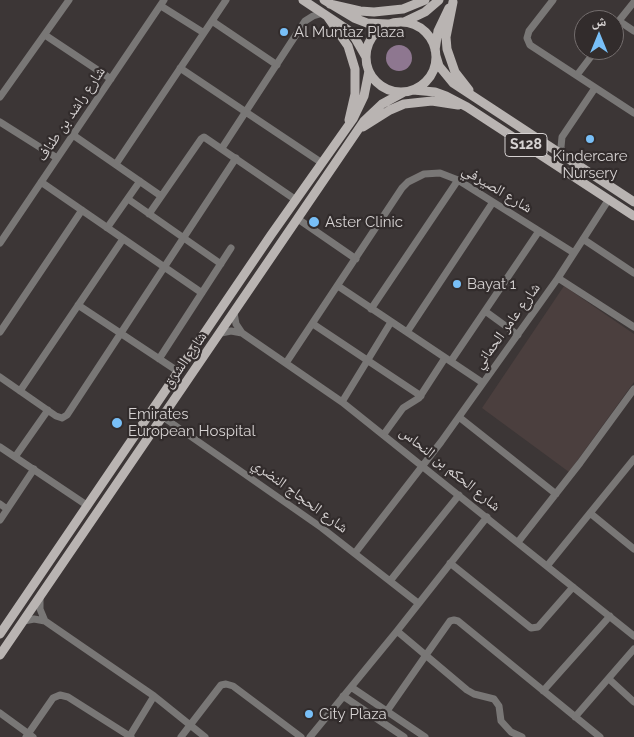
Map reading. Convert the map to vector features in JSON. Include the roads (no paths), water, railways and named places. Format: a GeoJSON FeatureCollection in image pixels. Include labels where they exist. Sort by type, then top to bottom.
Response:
{"type":"FeatureCollection","features":[{"type":"Feature","properties":{"kind":"main road"},"geometry":{"type":"LineString","coordinates":[[304,0],[351,34],[366,57],[369,71],[379,84],[387,89],[408,91],[420,86],[432,73],[441,20],[453,1]]}},
{"type":"Feature","properties":{"kind":"main road"},"geometry":{"type":"LineString","coordinates":[[327,2],[360,11],[374,12],[403,9],[425,0]]}},
{"type":"Feature","properties":{"kind":"main road"},"geometry":{"type":"LineString","coordinates":[[366,57],[371,40],[384,27],[425,12],[439,0]]}},
{"type":"Feature","properties":{"kind":"main road"},"geometry":{"type":"LineString","coordinates":[[453,1],[446,37],[450,61],[454,72],[475,98]]}},
{"type":"Feature","properties":{"kind":"main road"},"geometry":{"type":"LineString","coordinates":[[327,2],[366,23],[412,24],[421,29],[433,43],[435,54]]}},
{"type":"Feature","properties":{"kind":"main road"},"geometry":{"type":"LineString","coordinates":[[325,15],[348,46],[355,70],[355,94],[346,129]]}},
{"type":"Feature","properties":{"kind":"main road","name":"S128"},"geometry":{"type":"LineString","coordinates":[[435,54],[440,66],[449,79],[544,144],[634,202]]}},
{"type":"Feature","properties":{"kind":"main road","name":"شارع الشرق"},"geometry":{"type":"LineString","coordinates":[[1,630],[353,119],[364,96],[369,71]]}},
{"type":"Feature","properties":{"kind":"main road","name":"S128"},"geometry":{"type":"LineString","coordinates":[[408,91],[435,92],[467,106],[634,216]]}},
{"type":"Feature","properties":{"kind":"main road","name":"شارع الشرق"},"geometry":{"type":"LineString","coordinates":[[0,656],[364,121],[392,97],[408,91]]}},
{"type":"Feature","properties":{"kind":"main road"},"geometry":{"type":"LineString","coordinates":[[357,131],[390,110],[404,104],[432,101],[467,106]]}},
{"type":"Feature","properties":{"kind":"street"},"geometry":{"type":"LineString","coordinates":[[0,97],[69,0]]}},
{"type":"Feature","properties":{"kind":"street"},"geometry":{"type":"LineString","coordinates":[[116,164],[226,0]]}},
{"type":"Feature","properties":{"kind":"street"},"geometry":{"type":"LineString","coordinates":[[304,0],[307,11],[305,22]]}},
{"type":"Feature","properties":{"kind":"street"},"geometry":{"type":"LineString","coordinates":[[553,0],[529,31],[527,38],[533,47],[634,113]]}},
{"type":"Feature","properties":{"kind":"street"},"geometry":{"type":"LineString","coordinates":[[624,14],[634,2]]}},
{"type":"Feature","properties":{"kind":"street"},"geometry":{"type":"LineString","coordinates":[[163,3],[204,33]]}},
{"type":"Feature","properties":{"kind":"street","name":"شارع راشد بن طناف"},"geometry":{"type":"LineString","coordinates":[[0,243],[3,231],[41,182],[163,3]]}},
{"type":"Feature","properties":{"kind":"street"},"geometry":{"type":"LineString","coordinates":[[222,148],[305,22],[313,16],[325,15]]}},
{"type":"Feature","properties":{"kind":"street"},"geometry":{"type":"LineString","coordinates":[[212,21],[277,65]]}},
{"type":"Feature","properties":{"kind":"street"},"geometry":{"type":"LineString","coordinates":[[45,35],[111,79]]}},
{"type":"Feature","properties":{"kind":"street"},"geometry":{"type":"LineString","coordinates":[[577,75],[588,60]]}},
{"type":"Feature","properties":{"kind":"street"},"geometry":{"type":"LineString","coordinates":[[180,68],[322,163]]}},
{"type":"Feature","properties":{"kind":"street"},"geometry":{"type":"LineString","coordinates":[[544,144],[554,142],[562,137],[595,88]]}},
{"type":"Feature","properties":{"kind":"street"},"geometry":{"type":"LineString","coordinates":[[0,122],[57,158]]}},
{"type":"Feature","properties":{"kind":"street"},"geometry":{"type":"LineString","coordinates":[[73,135],[161,196]]}},
{"type":"Feature","properties":{"kind":"street"},"geometry":{"type":"LineString","coordinates":[[149,214],[202,138],[206,137],[296,200]]}},
{"type":"Feature","properties":{"kind":"street"},"geometry":{"type":"LineString","coordinates":[[562,137],[563,156]]}},
{"type":"Feature","properties":{"kind":"street"},"geometry":{"type":"LineString","coordinates":[[0,377],[59,417],[68,415],[236,158]]}},
{"type":"Feature","properties":{"kind":"street","name":"شارع الصيرفي"},"geometry":{"type":"LineString","coordinates":[[286,363],[402,188],[408,182],[424,174],[446,175],[458,180],[574,253]]}},
{"type":"Feature","properties":{"kind":"street"},"geometry":{"type":"LineString","coordinates":[[372,309],[458,180]]}},
{"type":"Feature","properties":{"kind":"street"},"geometry":{"type":"LineString","coordinates":[[41,182],[202,293]]}},
{"type":"Feature","properties":{"kind":"street"},"geometry":{"type":"LineString","coordinates":[[107,228],[140,182]]}},
{"type":"Feature","properties":{"kind":"street"},"geometry":{"type":"LineString","coordinates":[[128,199],[221,264]]}},
{"type":"Feature","properties":{"kind":"street","name":"شارع عامر الحماني"},"geometry":{"type":"LineString","coordinates":[[355,553],[423,466],[518,335],[558,278],[609,199]]}},
{"type":"Feature","properties":{"kind":"street"},"geometry":{"type":"LineString","coordinates":[[407,332],[493,202]]}},
{"type":"Feature","properties":{"kind":"street"},"geometry":{"type":"LineString","coordinates":[[0,332],[82,210]]}},
{"type":"Feature","properties":{"kind":"street"},"geometry":{"type":"LineString","coordinates":[[298,219],[356,259]]}},
{"type":"Feature","properties":{"kind":"street"},"geometry":{"type":"LineString","coordinates":[[384,434],[403,408],[421,396],[485,311],[539,230]]}},
{"type":"Feature","properties":{"kind":"street"},"geometry":{"type":"LineString","coordinates":[[20,390],[123,239]]}},
{"type":"Feature","properties":{"kind":"street"},"geometry":{"type":"LineString","coordinates":[[583,239],[634,273]]}},
{"type":"Feature","properties":{"kind":"street"},"geometry":{"type":"LineString","coordinates":[[159,358],[232,248]]}},
{"type":"Feature","properties":{"kind":"street"},"geometry":{"type":"LineString","coordinates":[[558,278],[634,328]]}},
{"type":"Feature","properties":{"kind":"street"},"geometry":{"type":"LineString","coordinates":[[338,286],[483,383]]}},
{"type":"Feature","properties":{"kind":"street"},"geometry":{"type":"LineString","coordinates":[[78,305],[179,372]]}},
{"type":"Feature","properties":{"kind":"street"},"geometry":{"type":"LineString","coordinates":[[485,311],[518,335]]}},
{"type":"Feature","properties":{"kind":"street"},"geometry":{"type":"LineString","coordinates":[[234,313],[236,324],[242,333]]}},
{"type":"Feature","properties":{"kind":"street"},"geometry":{"type":"LineString","coordinates":[[342,402],[391,322]]}},
{"type":"Feature","properties":{"kind":"street"},"geometry":{"type":"LineString","coordinates":[[313,324],[421,396]]}},
{"type":"Feature","properties":{"kind":"street"},"geometry":{"type":"LineString","coordinates":[[220,333],[231,331],[242,333]]}},
{"type":"Feature","properties":{"kind":"street","name":"شارع الحكم بن النحاس"},"geometry":{"type":"LineString","coordinates":[[242,333],[342,402],[384,434],[634,636]]}},
{"type":"Feature","properties":{"kind":"street"},"geometry":{"type":"LineString","coordinates":[[518,542],[634,389]]}},
{"type":"Feature","properties":{"kind":"street"},"geometry":{"type":"LineString","coordinates":[[15,457],[48,410]]}},
{"type":"Feature","properties":{"kind":"street","name":"شارع الحجاج النضري"},"geometry":{"type":"LineString","coordinates":[[163,417],[355,553],[418,603]]}},
{"type":"Feature","properties":{"kind":"street"},"geometry":{"type":"LineString","coordinates":[[459,417],[556,494]]}},
{"type":"Feature","properties":{"kind":"street"},"geometry":{"type":"LineString","coordinates":[[0,447],[88,506]]}},
{"type":"Feature","properties":{"kind":"street"},"geometry":{"type":"LineString","coordinates":[[547,566],[634,458]]}},
{"type":"Feature","properties":{"kind":"street"},"geometry":{"type":"LineString","coordinates":[[0,520],[34,469]]}},
{"type":"Feature","properties":{"kind":"street"},"geometry":{"type":"LineString","coordinates":[[390,581],[459,494]]}},
{"type":"Feature","properties":{"kind":"street"},"geometry":{"type":"LineString","coordinates":[[0,504],[7,509]]}},
{"type":"Feature","properties":{"kind":"street"},"geometry":{"type":"LineString","coordinates":[[590,513],[634,549]]}},
{"type":"Feature","properties":{"kind":"street"},"geometry":{"type":"LineString","coordinates":[[310,737],[487,517]]}},
{"type":"Feature","properties":{"kind":"street"},"geometry":{"type":"LineString","coordinates":[[450,563],[531,628],[538,627],[573,587]]}},
{"type":"Feature","properties":{"kind":"street"},"geometry":{"type":"LineString","coordinates":[[40,597],[40,609],[45,621]]}},
{"type":"Feature","properties":{"kind":"street"},"geometry":{"type":"LineString","coordinates":[[543,691],[610,616]]}},
{"type":"Feature","properties":{"kind":"street"},"geometry":{"type":"LineString","coordinates":[[24,621],[34,619],[45,621],[154,696],[205,737]]}},
{"type":"Feature","properties":{"kind":"street"},"geometry":{"type":"LineString","coordinates":[[387,711],[450,622],[454,620],[458,621],[598,736]]}},
{"type":"Feature","properties":{"kind":"street"},"geometry":{"type":"LineString","coordinates":[[397,631],[474,694],[494,699],[499,706],[501,721],[511,732],[522,737]]}},
{"type":"Feature","properties":{"kind":"street"},"geometry":{"type":"LineString","coordinates":[[575,717],[634,649]]}},
{"type":"Feature","properties":{"kind":"street"},"geometry":{"type":"LineString","coordinates":[[609,679],[634,702]]}},
{"type":"Feature","properties":{"kind":"street"},"geometry":{"type":"LineString","coordinates":[[181,737],[221,685],[226,684],[233,686],[301,737]]}},
{"type":"Feature","properties":{"kind":"street"},"geometry":{"type":"LineString","coordinates":[[351,686],[425,737]]}},
{"type":"Feature","properties":{"kind":"street"},"geometry":{"type":"LineString","coordinates":[[0,713],[29,736],[51,701],[60,695],[68,697],[130,737],[154,696]]}},
{"type":"Feature","properties":{"kind":"street"},"geometry":{"type":"LineString","coordinates":[[344,696],[404,737]]}},
{"type":"Feature","properties":{"kind":"place","name":"Al Muntaz Plaza"},"geometry":{"type":"Point","coordinates":[284,32]}},
{"type":"Feature","properties":{"kind":"place","name":"Kindercare Nursery"},"geometry":{"type":"Point","coordinates":[590,139]}},
{"type":"Feature","properties":{"kind":"place","name":"Aster Clinic"},"geometry":{"type":"Point","coordinates":[314,222]}},
{"type":"Feature","properties":{"kind":"place","name":"Bayat 1"},"geometry":{"type":"Point","coordinates":[457,284]}},
{"type":"Feature","properties":{"kind":"place","name":"Emirates European Hospital"},"geometry":{"type":"Point","coordinates":[117,423]}},
{"type":"Feature","properties":{"kind":"place","name":"City Plaza"},"geometry":{"type":"Point","coordinates":[309,714]}}]}
